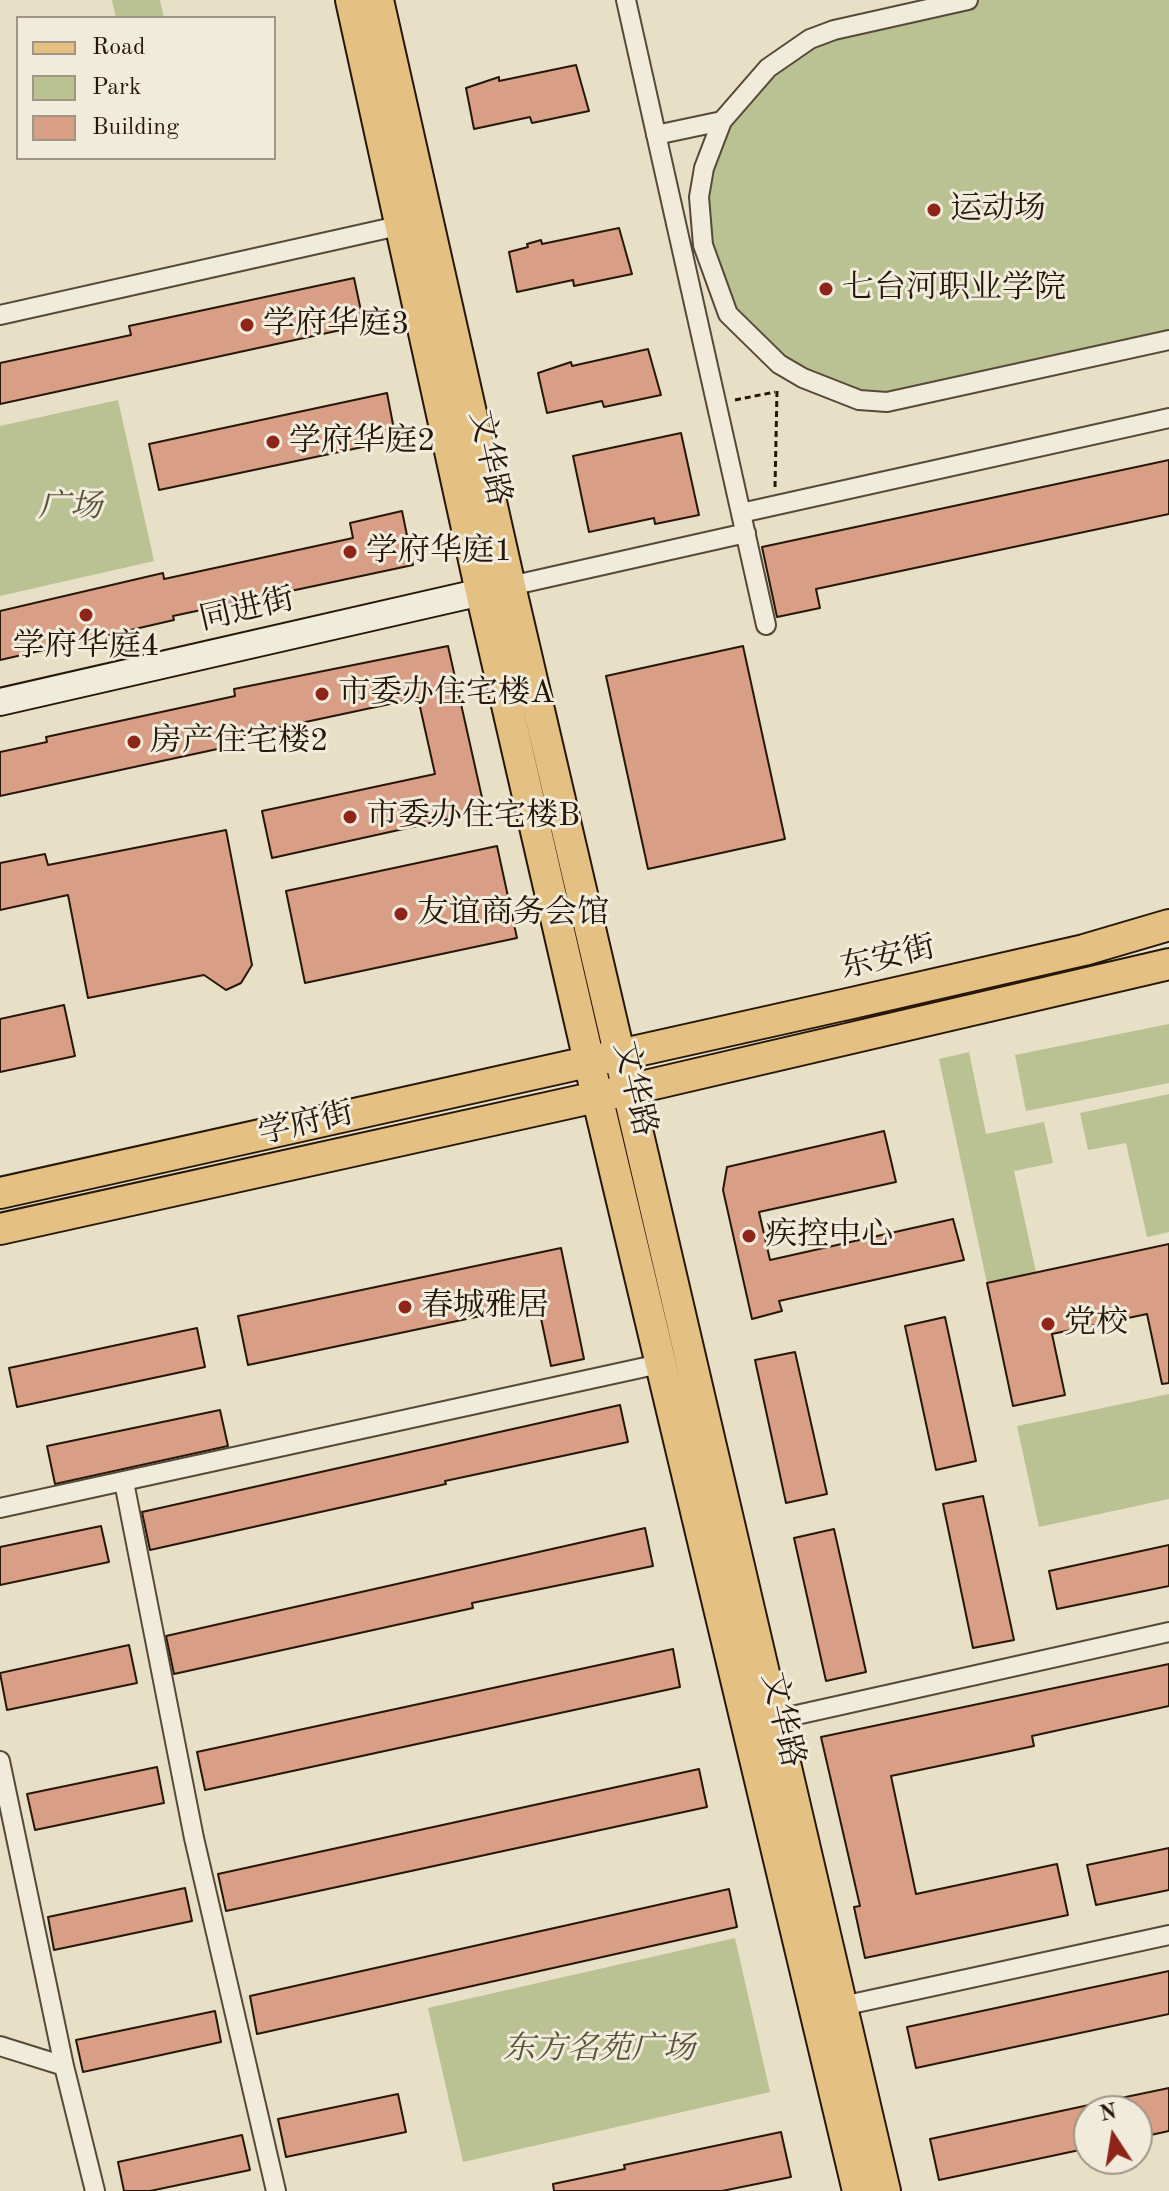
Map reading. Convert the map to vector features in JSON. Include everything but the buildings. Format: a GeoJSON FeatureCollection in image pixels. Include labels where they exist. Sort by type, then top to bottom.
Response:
{"type":"FeatureCollection","features":[{"type":"Feature","properties":{"kind":"main road","name":"文华路"},"geometry":{"type":"LineString","coordinates":[[351,0],[414,222],[510,586],[606,1059],[597,1096],[664,1363],[747,1726],[829,2009]]}},
{"type":"Feature","properties":{"kind":"main road","name":"文华路"},"geometry":{"type":"LineString","coordinates":[[378,0],[414,222],[481,592],[606,1059],[628,1090],[776,1719],[829,2009],[867,2189]]}},
{"type":"Feature","properties":{"kind":"main road","name":"东安街"},"geometry":{"type":"LineString","coordinates":[[606,1059],[1084,950],[1169,925]]}},
{"type":"Feature","properties":{"kind":"main road"},"geometry":{"type":"LineString","coordinates":[[628,1090],[1169,964]]}},
{"type":"Feature","properties":{"kind":"main road","name":"学府街"},"geometry":{"type":"LineString","coordinates":[[0,1193],[606,1059]]}},
{"type":"Feature","properties":{"kind":"main road","name":"学府街"},"geometry":{"type":"LineString","coordinates":[[0,1229],[628,1090]]}},
{"type":"Feature","properties":{"kind":"street"},"geometry":{"type":"LineString","coordinates":[[626,0],[766,625]]}},
{"type":"Feature","properties":{"kind":"street"},"geometry":{"type":"LineString","coordinates":[[968,0],[834,30],[810,39],[768,68],[722,121],[704,168],[699,197],[703,245],[728,314],[779,364],[796,374],[830,391],[887,402],[1169,340]]}},
{"type":"Feature","properties":{"kind":"street"},"geometry":{"type":"LineString","coordinates":[[656,135],[722,121]]}},
{"type":"Feature","properties":{"kind":"street"},"geometry":{"type":"LineString","coordinates":[[0,315],[414,222]]}},
{"type":"Feature","properties":{"kind":"street"},"geometry":{"type":"LineString","coordinates":[[741,513],[1169,418]]}},
{"type":"Feature","properties":{"kind":"street"},"geometry":{"type":"LineString","coordinates":[[510,586],[746,533]]}},
{"type":"Feature","properties":{"kind":"street","name":"同进街"},"geometry":{"type":"LineString","coordinates":[[0,702],[510,586]]}},
{"type":"Feature","properties":{"kind":"street"},"geometry":{"type":"LineString","coordinates":[[0,1508],[664,1363]]}},
{"type":"Feature","properties":{"kind":"street"},"geometry":{"type":"LineString","coordinates":[[124,1482],[194,1838],[276,2191]]}},
{"type":"Feature","properties":{"kind":"street"},"geometry":{"type":"LineString","coordinates":[[747,1726],[1169,1632]]}},
{"type":"Feature","properties":{"kind":"street"},"geometry":{"type":"LineString","coordinates":[[0,1761],[64,2066],[95,2191]]}},
{"type":"Feature","properties":{"kind":"street"},"geometry":{"type":"LineString","coordinates":[[829,2009],[1169,1935]]}},
{"type":"Feature","properties":{"kind":"street"},"geometry":{"type":"LineString","coordinates":[[0,2046],[64,2066]]}},
{"type":"Feature","properties":{"kind":"path"},"geometry":{"type":"LineString","coordinates":[[717,404],[777,391],[796,374]]}},
{"type":"Feature","properties":{"kind":"path"},"geometry":{"type":"LineString","coordinates":[[775,505],[777,391]]}},
{"type":"Feature","properties":{"kind":"green space"},"geometry":{"type":"Polygon","coordinates":[[[112,0],[160,0],[164,16],[116,16],[112,0]]]}},
{"type":"Feature","properties":{"kind":"green space","name":"运动场"},"geometry":{"type":"Polygon","coordinates":[[[968,0],[1169,0],[1169,340],[887,402],[779,364],[715,286],[700,224],[722,121],[810,39],[968,0]]]}},
{"type":"Feature","properties":{"kind":"green space","name":"广场"},"geometry":{"type":"Polygon","coordinates":[[[118,400],[154,561],[0,596],[0,426],[118,400]]]}},
{"type":"Feature","properties":{"kind":"green space"},"geometry":{"type":"Polygon","coordinates":[[[1169,1024],[1169,1083],[1026,1111],[1015,1055],[1169,1024]]]}},
{"type":"Feature","properties":{"kind":"green space"},"geometry":{"type":"Polygon","coordinates":[[[969,1052],[986,1134],[1044,1122],[1053,1163],[1014,1171],[1036,1272],[987,1283],[939,1059],[969,1052]]]}},
{"type":"Feature","properties":{"kind":"green space"},"geometry":{"type":"Polygon","coordinates":[[[1169,1094],[1169,1232],[1147,1237],[1126,1143],[1088,1150],[1080,1113],[1169,1094]]]}},
{"type":"Feature","properties":{"kind":"green space"},"geometry":{"type":"Polygon","coordinates":[[[1169,1394],[1169,1499],[1039,1527],[1017,1426],[1169,1394]]]}},
{"type":"Feature","properties":{"kind":"green space","name":"东方名苑广场"},"geometry":{"type":"Polygon","coordinates":[[[735,1938],[770,2092],[463,2162],[428,2008],[735,1938]]]}},
{"type":"Feature","properties":{"kind":"place","name":"运动场"},"geometry":{"type":"Point","coordinates":[934,210]}},
{"type":"Feature","properties":{"kind":"place","name":"七台河职业学院"},"geometry":{"type":"Point","coordinates":[826,289]}},
{"type":"Feature","properties":{"kind":"place","name":"学府华庭3"},"geometry":{"type":"Point","coordinates":[247,325]}},
{"type":"Feature","properties":{"kind":"place","name":"学府华庭2"},"geometry":{"type":"Point","coordinates":[273,442]}},
{"type":"Feature","properties":{"kind":"place","name":"学府华庭1"},"geometry":{"type":"Point","coordinates":[350,552]}},
{"type":"Feature","properties":{"kind":"place","name":"学府华庭4"},"geometry":{"type":"Point","coordinates":[86,615]}},
{"type":"Feature","properties":{"kind":"place","name":"市委办住宅楼A"},"geometry":{"type":"Point","coordinates":[322,694]}},
{"type":"Feature","properties":{"kind":"place","name":"房产住宅楼2"},"geometry":{"type":"Point","coordinates":[134,742]}},
{"type":"Feature","properties":{"kind":"place","name":"市委办住宅楼B"},"geometry":{"type":"Point","coordinates":[350,817]}},
{"type":"Feature","properties":{"kind":"place","name":"友谊商务会馆"},"geometry":{"type":"Point","coordinates":[401,914]}},
{"type":"Feature","properties":{"kind":"place","name":"疾控中心"},"geometry":{"type":"Point","coordinates":[749,1236]}},
{"type":"Feature","properties":{"kind":"place","name":"春城雅居"},"geometry":{"type":"Point","coordinates":[405,1307]}},
{"type":"Feature","properties":{"kind":"place","name":"党校"},"geometry":{"type":"Point","coordinates":[1048,1324]}}]}
